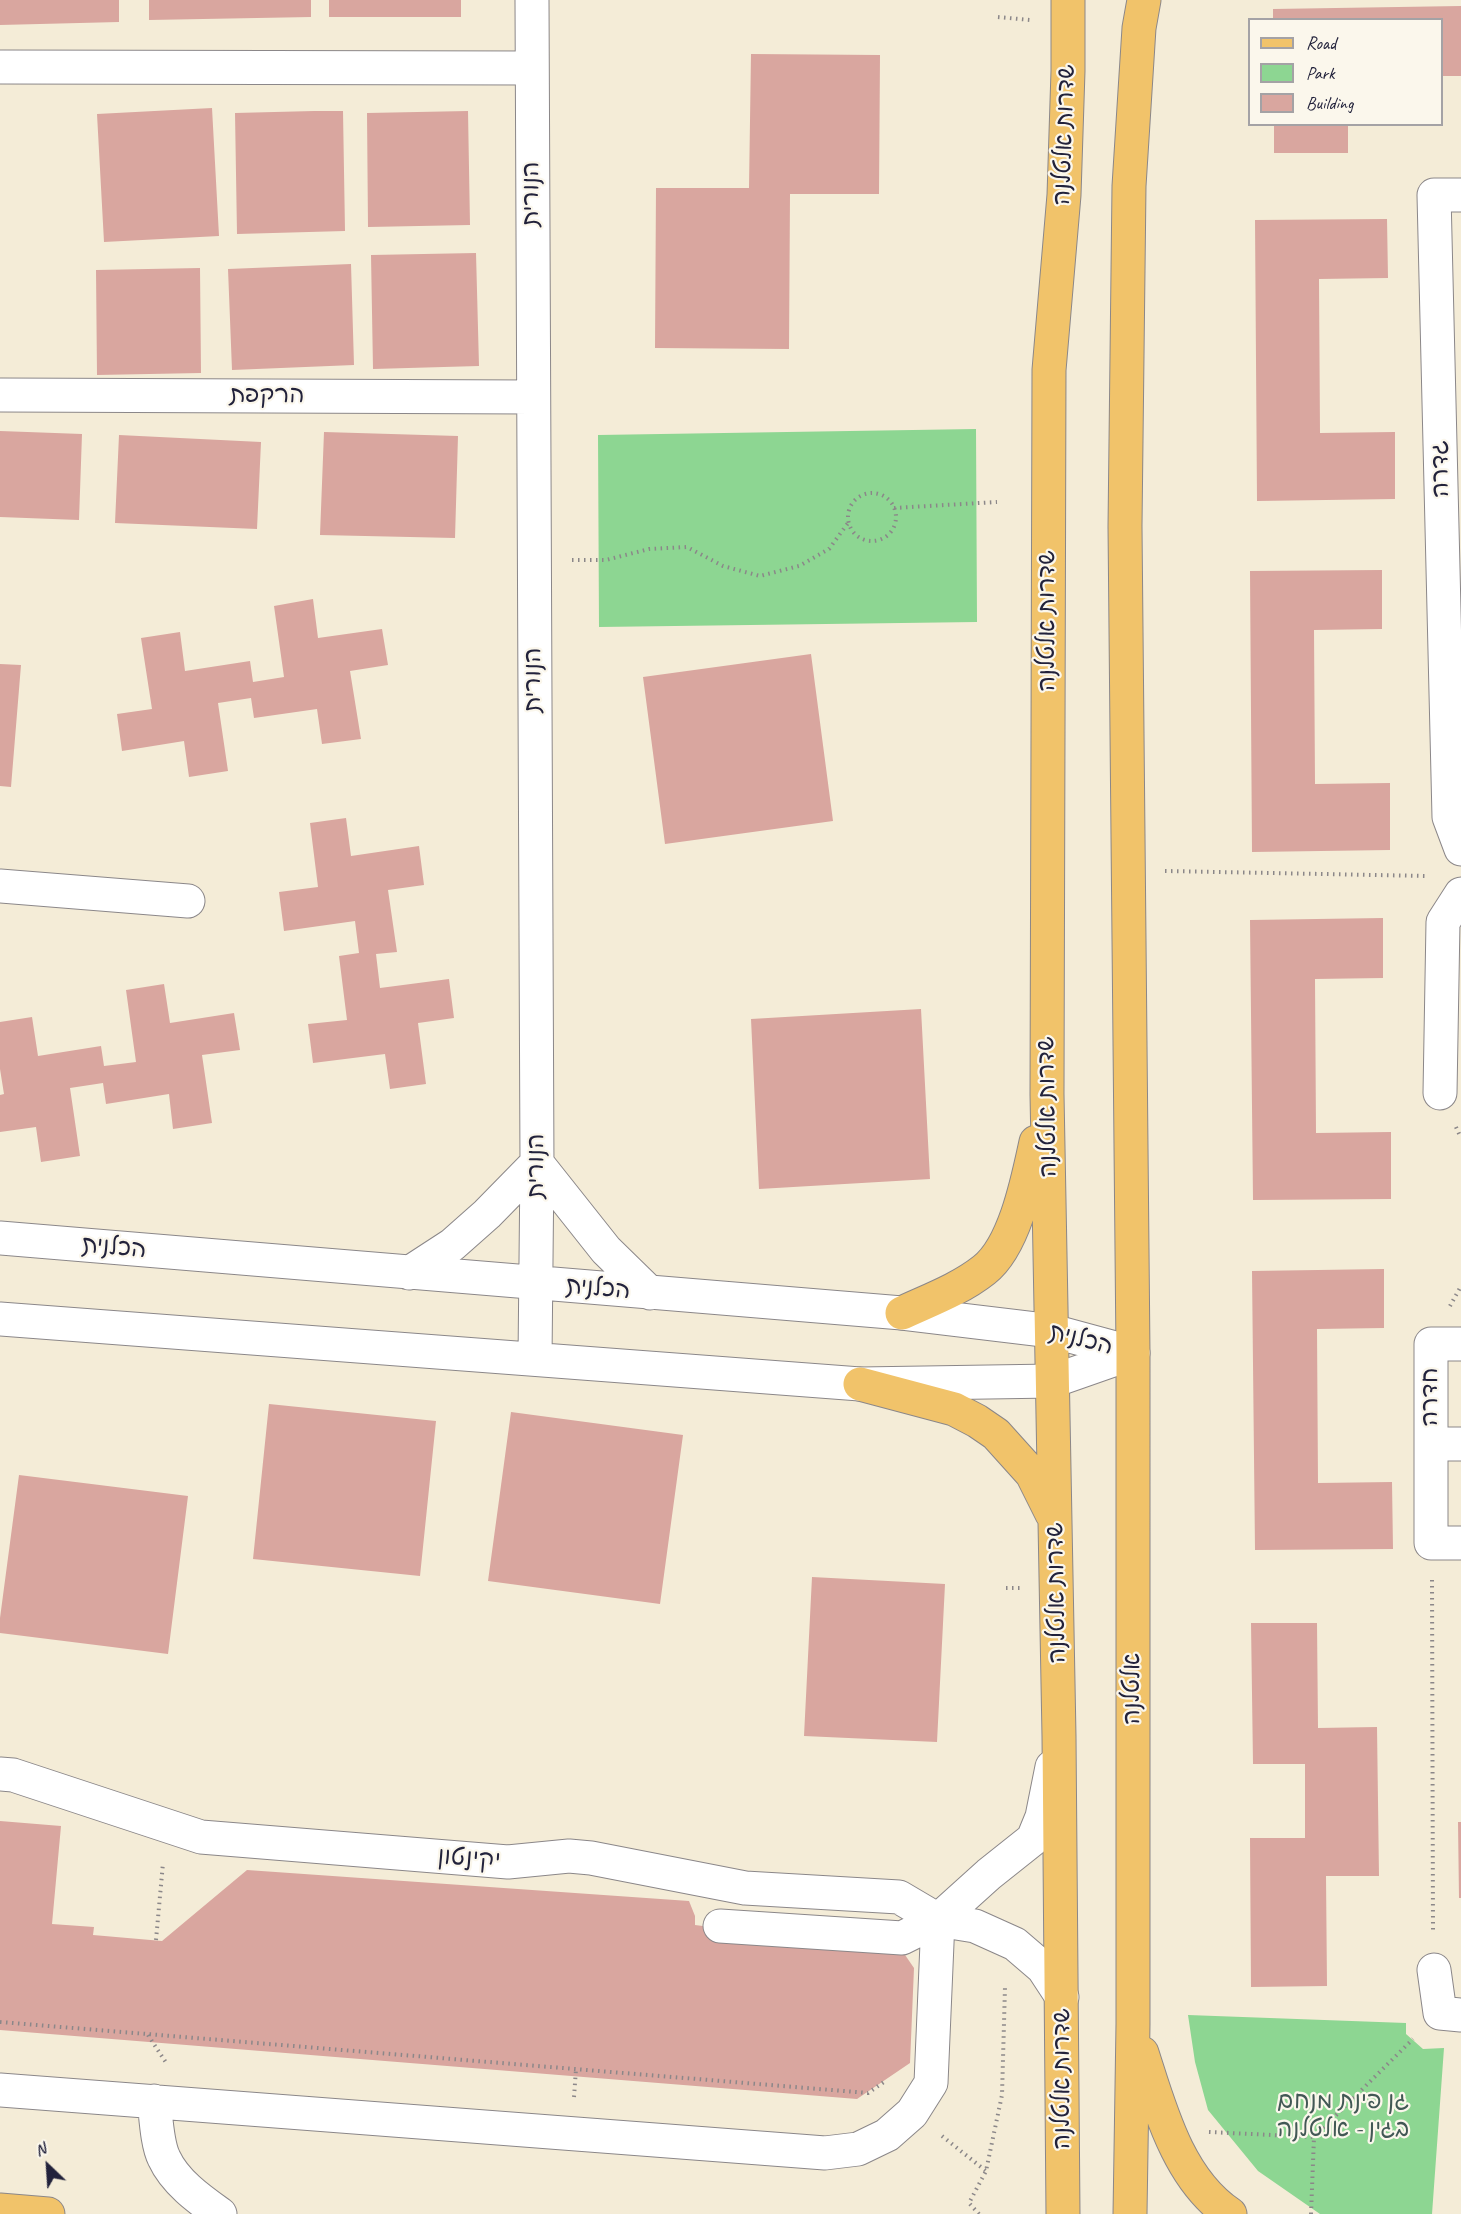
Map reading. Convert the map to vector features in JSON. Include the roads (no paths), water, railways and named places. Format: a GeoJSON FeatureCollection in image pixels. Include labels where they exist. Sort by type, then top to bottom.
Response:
{"type":"FeatureCollection","features":[{"type":"Feature","properties":{"kind":"main road","name":"שדרות אלטלנה"},"geometry":{"type":"LineString","coordinates":[[1063,2214],[1056,1520],[1047,1094],[1049,369],[1064,195],[1068,0]]}},
{"type":"Feature","properties":{"kind":"main road"},"geometry":{"type":"LineString","coordinates":[[1133,1353],[1125,526],[1129,186],[1139,28],[1144,0]]}},
{"type":"Feature","properties":{"kind":"main road"},"geometry":{"type":"LineString","coordinates":[[902,1313],[958,1287],[986,1269],[998,1255],[1012,1228],[1028,1179],[1047,1094]]}},
{"type":"Feature","properties":{"kind":"main road","name":"אלטלנה"},"geometry":{"type":"LineString","coordinates":[[1133,1353],[1133,2024]]}},
{"type":"Feature","properties":{"kind":"main road"},"geometry":{"type":"LineString","coordinates":[[860,1383],[954,1409],[996,1434],[1032,1474],[1056,1520]]}},
{"type":"Feature","properties":{"kind":"main road"},"geometry":{"type":"LineString","coordinates":[[1130,2214],[1133,2024]]}},
{"type":"Feature","properties":{"kind":"main road"},"geometry":{"type":"LineString","coordinates":[[1133,2024],[1164,2122],[1186,2166],[1216,2205],[1230,2214]]}},
{"type":"Feature","properties":{"kind":"main road"},"geometry":{"type":"LineString","coordinates":[[0,2210],[48,2214]]}},
{"type":"Feature","properties":{"kind":"street","name":"הנורית"},"geometry":{"type":"LineString","coordinates":[[532,0],[537,1163],[535,1359]]}},
{"type":"Feature","properties":{"kind":"street"},"geometry":{"type":"LineString","coordinates":[[0,68],[532,68]]}},
{"type":"Feature","properties":{"kind":"street","name":"גדרה"},"geometry":{"type":"LineString","coordinates":[[1448,195],[1449,817],[1461,849]]}},
{"type":"Feature","properties":{"kind":"street","name":"הרקפת"},"geometry":{"type":"LineString","coordinates":[[0,395],[533,397]]}},
{"type":"Feature","properties":{"kind":"street"},"geometry":{"type":"LineString","coordinates":[[1440,1094],[1443,922],[1449,885]]}},
{"type":"Feature","properties":{"kind":"street"},"geometry":{"type":"LineString","coordinates":[[0,886],[188,902]]}},
{"type":"Feature","properties":{"kind":"street"},"geometry":{"type":"LineString","coordinates":[[409,1273],[461,1237],[537,1163],[606,1250],[650,1293]]}},
{"type":"Feature","properties":{"kind":"street","name":"הכלנית"},"geometry":{"type":"LineString","coordinates":[[0,1238],[902,1313],[1052,1331],[1133,1353]]}},
{"type":"Feature","properties":{"kind":"street","name":"הכלנית"},"geometry":{"type":"LineString","coordinates":[[0,1319],[860,1383],[1053,1381],[1133,1353]]}},
{"type":"Feature","properties":{"kind":"street","name":"חדרה"},"geometry":{"type":"LineString","coordinates":[[1446,1543],[1446,1444],[1431,1344],[1461,1344]]}},
{"type":"Feature","properties":{"kind":"street"},"geometry":{"type":"LineString","coordinates":[[720,1926],[902,1938],[938,1920],[989,1874],[1033,1839],[1041,1817],[1059,1736]]}},
{"type":"Feature","properties":{"kind":"street","name":"יקינטון"},"geometry":{"type":"LineString","coordinates":[[0,1774],[13,1775],[201,1837],[508,1862],[558,1856],[591,1857],[745,1888],[899,1897],[938,1920]]}},
{"type":"Feature","properties":{"kind":"street"},"geometry":{"type":"LineString","coordinates":[[938,1920],[975,1926],[1015,1944],[1043,1968],[1062,1997]]}},
{"type":"Feature","properties":{"kind":"street"},"geometry":{"type":"LineString","coordinates":[[0,2090],[825,2152],[858,2149],[887,2135],[912,2114],[932,2084],[938,1920]]}},
{"type":"Feature","properties":{"kind":"street"},"geometry":{"type":"LineString","coordinates":[[1434,1970],[1450,2014]]}},
{"type":"Feature","properties":{"kind":"street"},"geometry":{"type":"LineString","coordinates":[[154,2101],[163,2156],[177,2178],[196,2197],[220,2214]]}},
{"type":"Feature","properties":{"kind":"park label","name":"גן פינת מנחם בגין - אלטלנה"},"geometry":{"type":"Point","coordinates":[1343,2116]}}]}
